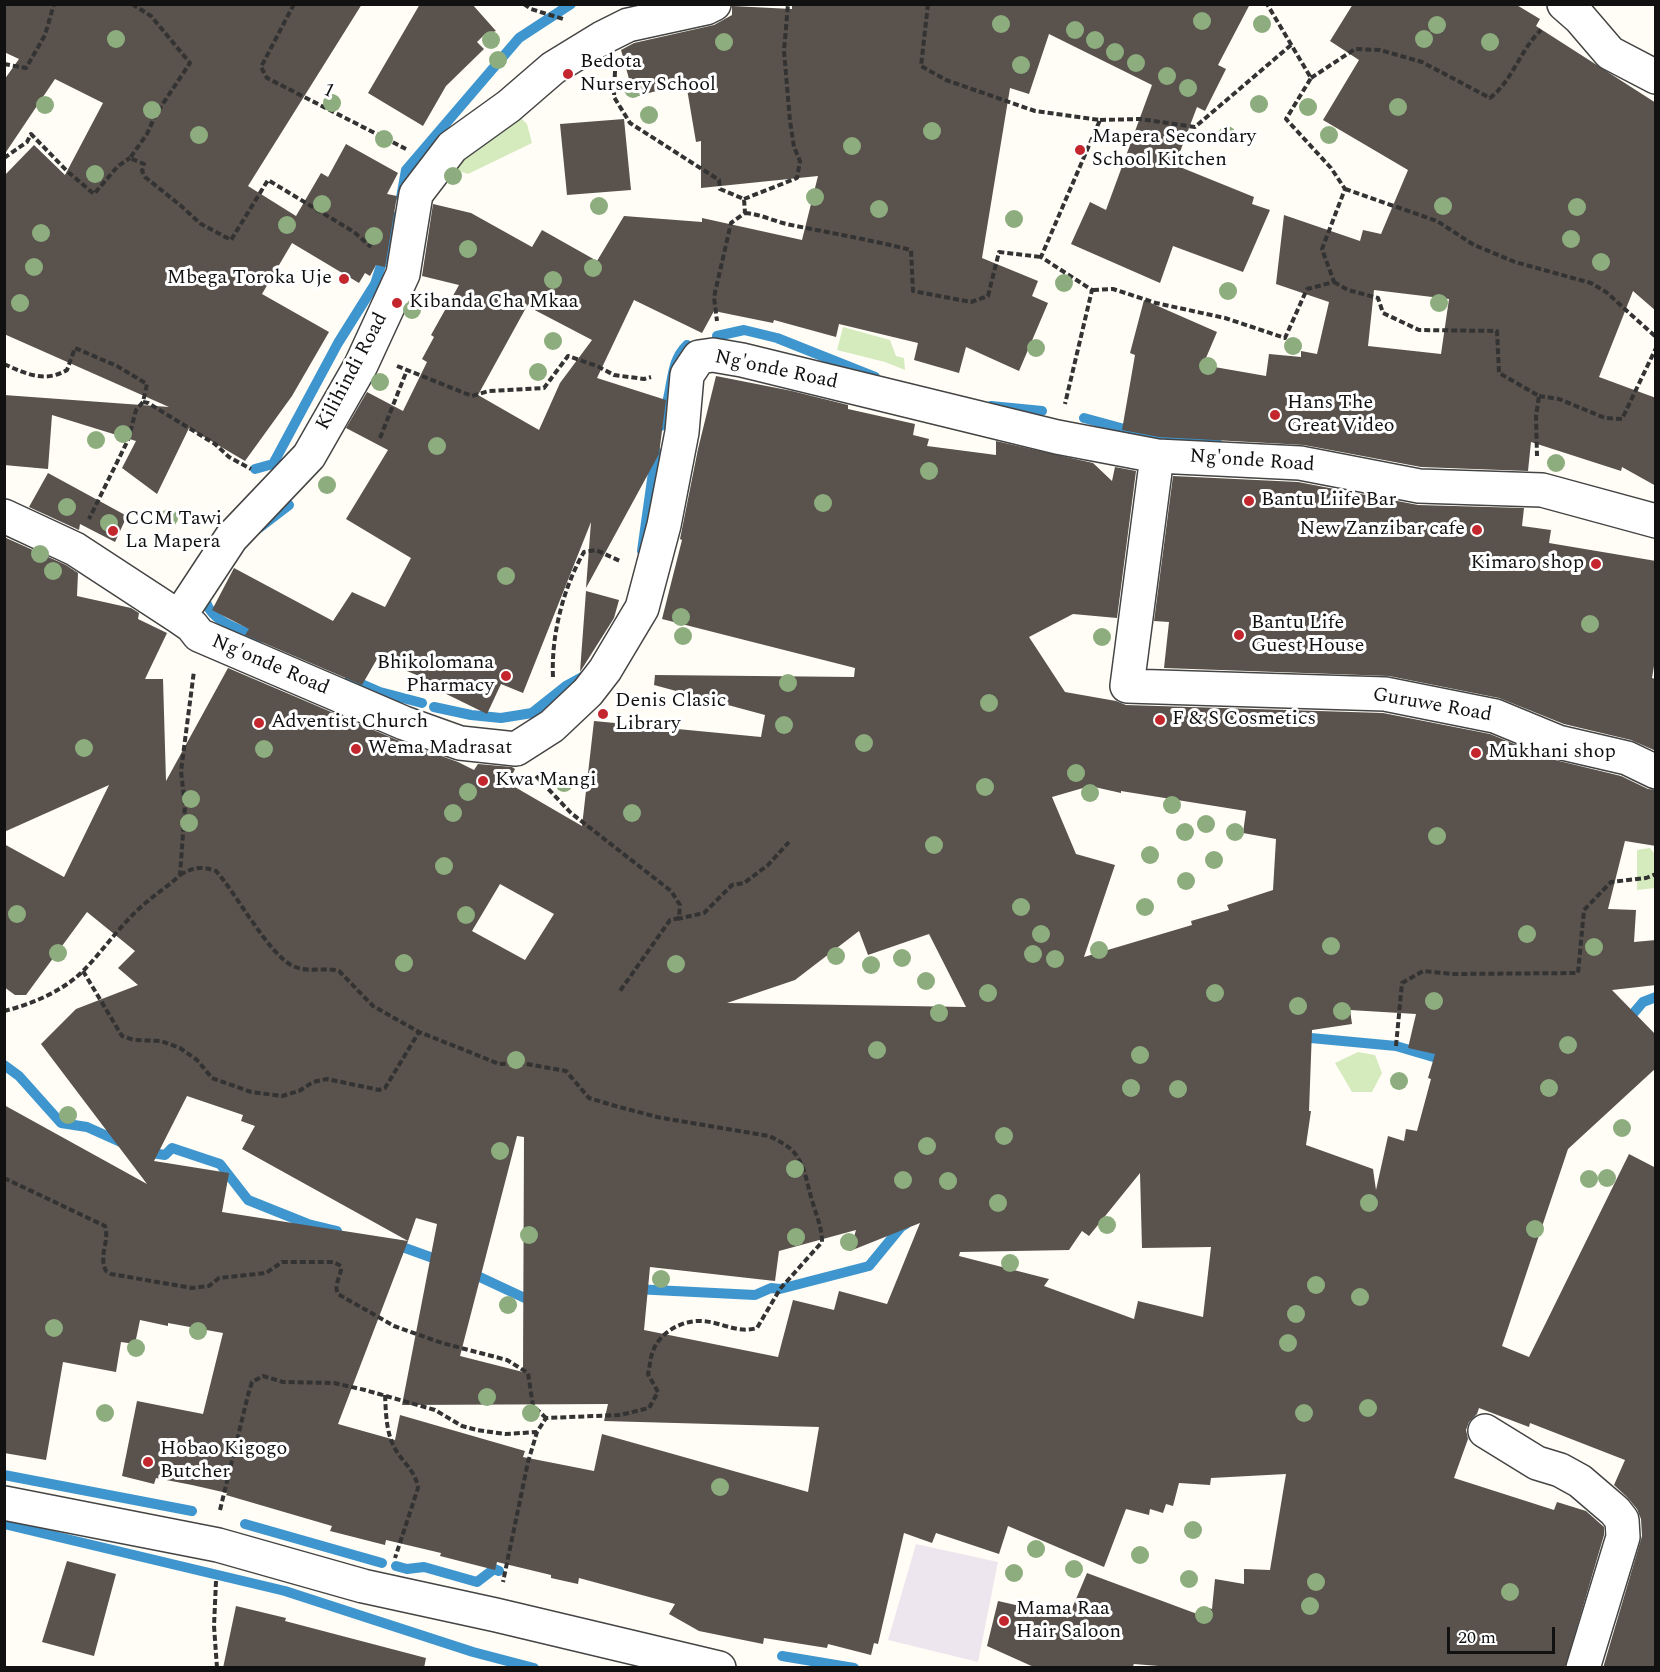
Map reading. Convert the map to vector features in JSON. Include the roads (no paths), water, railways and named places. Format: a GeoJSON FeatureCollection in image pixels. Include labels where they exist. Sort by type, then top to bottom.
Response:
{"type":"FeatureCollection","features":[{"type":"Feature","properties":{"kind":"street","name":"Kilihindi Road"},"geometry":{"type":"LineString","coordinates":[[189,626],[231,538],[309,456],[361,365],[403,273],[416,194],[452,147],[509,106],[553,68],[602,38],[628,25],[706,8],[714,4]]}},
{"type":"Feature","properties":{"kind":"street"},"geometry":{"type":"LineString","coordinates":[[1572,11],[1610,53],[1656,77]]}},
{"type":"Feature","properties":{"kind":"street","name":"Ng'onde Road"},"geometry":{"type":"LineString","coordinates":[[4,516],[75,549],[189,626],[404,723],[460,743],[516,749],[552,726],[588,693],[605,670],[642,608],[664,525],[682,432],[687,375],[699,357],[713,355],[742,360],[1057,437],[1157,456],[1300,463],[1419,486],[1542,489],[1656,521]]}},
{"type":"Feature","properties":{"kind":"street","name":"Guruwe Road"},"geometry":{"type":"LineString","coordinates":[[1157,456],[1127,686],[1385,694],[1495,716],[1558,742],[1627,758],[1656,772]]}},
{"type":"Feature","properties":{"kind":"street"},"geometry":{"type":"LineString","coordinates":[[1485,1431],[1537,1463],[1560,1470],[1580,1481],[1615,1511],[1622,1521],[1623,1537],[1583,1668]]}},
{"type":"Feature","properties":{"kind":"street"},"geometry":{"type":"LineString","coordinates":[[4,1503],[218,1545],[363,1586],[719,1668]]}},
{"type":"Feature","properties":{"kind":"waterway"},"geometry":{"type":"LineString","coordinates":[[401,198],[406,170],[519,38],[571,4]]}},
{"type":"Feature","properties":{"kind":"waterway"},"geometry":{"type":"LineString","coordinates":[[255,469],[273,464],[338,343],[375,284],[397,216]]}},
{"type":"Feature","properties":{"kind":"waterway"},"geometry":{"type":"LineString","coordinates":[[717,336],[744,330],[777,338],[875,377]]}},
{"type":"Feature","properties":{"kind":"waterway"},"geometry":{"type":"LineString","coordinates":[[661,426],[674,368],[682,350],[687,345]]}},
{"type":"Feature","properties":{"kind":"waterway"},"geometry":{"type":"LineString","coordinates":[[991,406],[1042,411]]}},
{"type":"Feature","properties":{"kind":"waterway"},"geometry":{"type":"LineString","coordinates":[[1084,418],[1150,436],[1218,444]]}},
{"type":"Feature","properties":{"kind":"waterway"},"geometry":{"type":"LineString","coordinates":[[642,551],[656,451]]}},
{"type":"Feature","properties":{"kind":"waterway"},"geometry":{"type":"LineString","coordinates":[[259,528],[289,505]]}},
{"type":"Feature","properties":{"kind":"waterway"},"geometry":{"type":"LineString","coordinates":[[204,593],[206,603],[217,617],[233,627],[260,638]]}},
{"type":"Feature","properties":{"kind":"waterway"},"geometry":{"type":"LineString","coordinates":[[434,707],[471,715],[501,718],[532,713],[566,686],[588,674]]}},
{"type":"Feature","properties":{"kind":"waterway"},"geometry":{"type":"LineString","coordinates":[[350,679],[380,692],[422,703]]}},
{"type":"Feature","properties":{"kind":"waterway"},"geometry":{"type":"LineString","coordinates":[[1626,1022],[1643,1002],[1656,997]]}},
{"type":"Feature","properties":{"kind":"waterway"},"geometry":{"type":"LineString","coordinates":[[1300,1037],[1396,1046],[1447,1061]]}},
{"type":"Feature","properties":{"kind":"waterway"},"geometry":{"type":"LineString","coordinates":[[4,1065],[19,1076],[61,1123],[87,1127],[125,1144]]}},
{"type":"Feature","properties":{"kind":"waterway"},"geometry":{"type":"LineString","coordinates":[[145,1152],[165,1155],[172,1148],[220,1164],[248,1200],[308,1224],[337,1231]]}},
{"type":"Feature","properties":{"kind":"waterway"},"geometry":{"type":"LineString","coordinates":[[634,1289],[755,1295],[771,1288],[780,1289],[869,1266],[906,1224]]}},
{"type":"Feature","properties":{"kind":"waterway"},"geometry":{"type":"LineString","coordinates":[[394,1244],[444,1262]]}},
{"type":"Feature","properties":{"kind":"waterway"},"geometry":{"type":"LineString","coordinates":[[469,1272],[529,1300],[535,1300]]}},
{"type":"Feature","properties":{"kind":"waterway"},"geometry":{"type":"LineString","coordinates":[[4,1475],[192,1511]]}},
{"type":"Feature","properties":{"kind":"waterway"},"geometry":{"type":"LineString","coordinates":[[4,1524],[285,1591],[473,1652],[534,1668]]}},
{"type":"Feature","properties":{"kind":"waterway"},"geometry":{"type":"LineString","coordinates":[[245,1524],[382,1563]]}},
{"type":"Feature","properties":{"kind":"waterway"},"geometry":{"type":"LineString","coordinates":[[396,1566],[407,1569],[424,1567],[477,1582],[494,1569],[499,1571]]}},
{"type":"Feature","properties":{"kind":"waterway"},"geometry":{"type":"LineString","coordinates":[[782,1656],[854,1668]]}},
{"type":"Feature","properties":{"kind":"place","name":"Bedota Nursery School"},"geometry":{"type":"Point","coordinates":[568,74]}},
{"type":"Feature","properties":{"kind":"place","name":"Mapera Secondary School Kitchen"},"geometry":{"type":"Point","coordinates":[1080,150]}},
{"type":"Feature","properties":{"kind":"place","name":"Mbega Toroka Uje"},"geometry":{"type":"Point","coordinates":[344,279]}},
{"type":"Feature","properties":{"kind":"place","name":"Kibanda Cha Mkaa"},"geometry":{"type":"Point","coordinates":[397,303]}},
{"type":"Feature","properties":{"kind":"place","name":"Hans The Great Video"},"geometry":{"type":"Point","coordinates":[1275,415]}},
{"type":"Feature","properties":{"kind":"place","name":"Bantu Liife Bar"},"geometry":{"type":"Point","coordinates":[1249,501]}},
{"type":"Feature","properties":{"kind":"place","name":"New Zanzibar cafe"},"geometry":{"type":"Point","coordinates":[1477,530]}},
{"type":"Feature","properties":{"kind":"place","name":"CCM Tawi La Mapera"},"geometry":{"type":"Point","coordinates":[113,531]}},
{"type":"Feature","properties":{"kind":"place","name":"Kimaro shop"},"geometry":{"type":"Point","coordinates":[1596,564]}},
{"type":"Feature","properties":{"kind":"place","name":"Bantu Life Guest House"},"geometry":{"type":"Point","coordinates":[1239,635]}},
{"type":"Feature","properties":{"kind":"place","name":"Bhikolomana Pharmacy"},"geometry":{"type":"Point","coordinates":[506,676]}},
{"type":"Feature","properties":{"kind":"place","name":"Denis Clasic Library"},"geometry":{"type":"Point","coordinates":[603,714]}},
{"type":"Feature","properties":{"kind":"place","name":"F & S Cosmetics"},"geometry":{"type":"Point","coordinates":[1160,720]}},
{"type":"Feature","properties":{"kind":"place","name":"Adventist Church"},"geometry":{"type":"Point","coordinates":[259,723]}},
{"type":"Feature","properties":{"kind":"place","name":"Wema Madrasat"},"geometry":{"type":"Point","coordinates":[356,749]}},
{"type":"Feature","properties":{"kind":"place","name":"Mukhani shop"},"geometry":{"type":"Point","coordinates":[1476,753]}},
{"type":"Feature","properties":{"kind":"place","name":"Kwa Mangi"},"geometry":{"type":"Point","coordinates":[483,781]}},
{"type":"Feature","properties":{"kind":"place","name":"Hobao Kigogo Butcher"},"geometry":{"type":"Point","coordinates":[148,1462]}},
{"type":"Feature","properties":{"kind":"place","name":"Mama Raa Hair Saloon"},"geometry":{"type":"Point","coordinates":[1004,1621]}}]}
